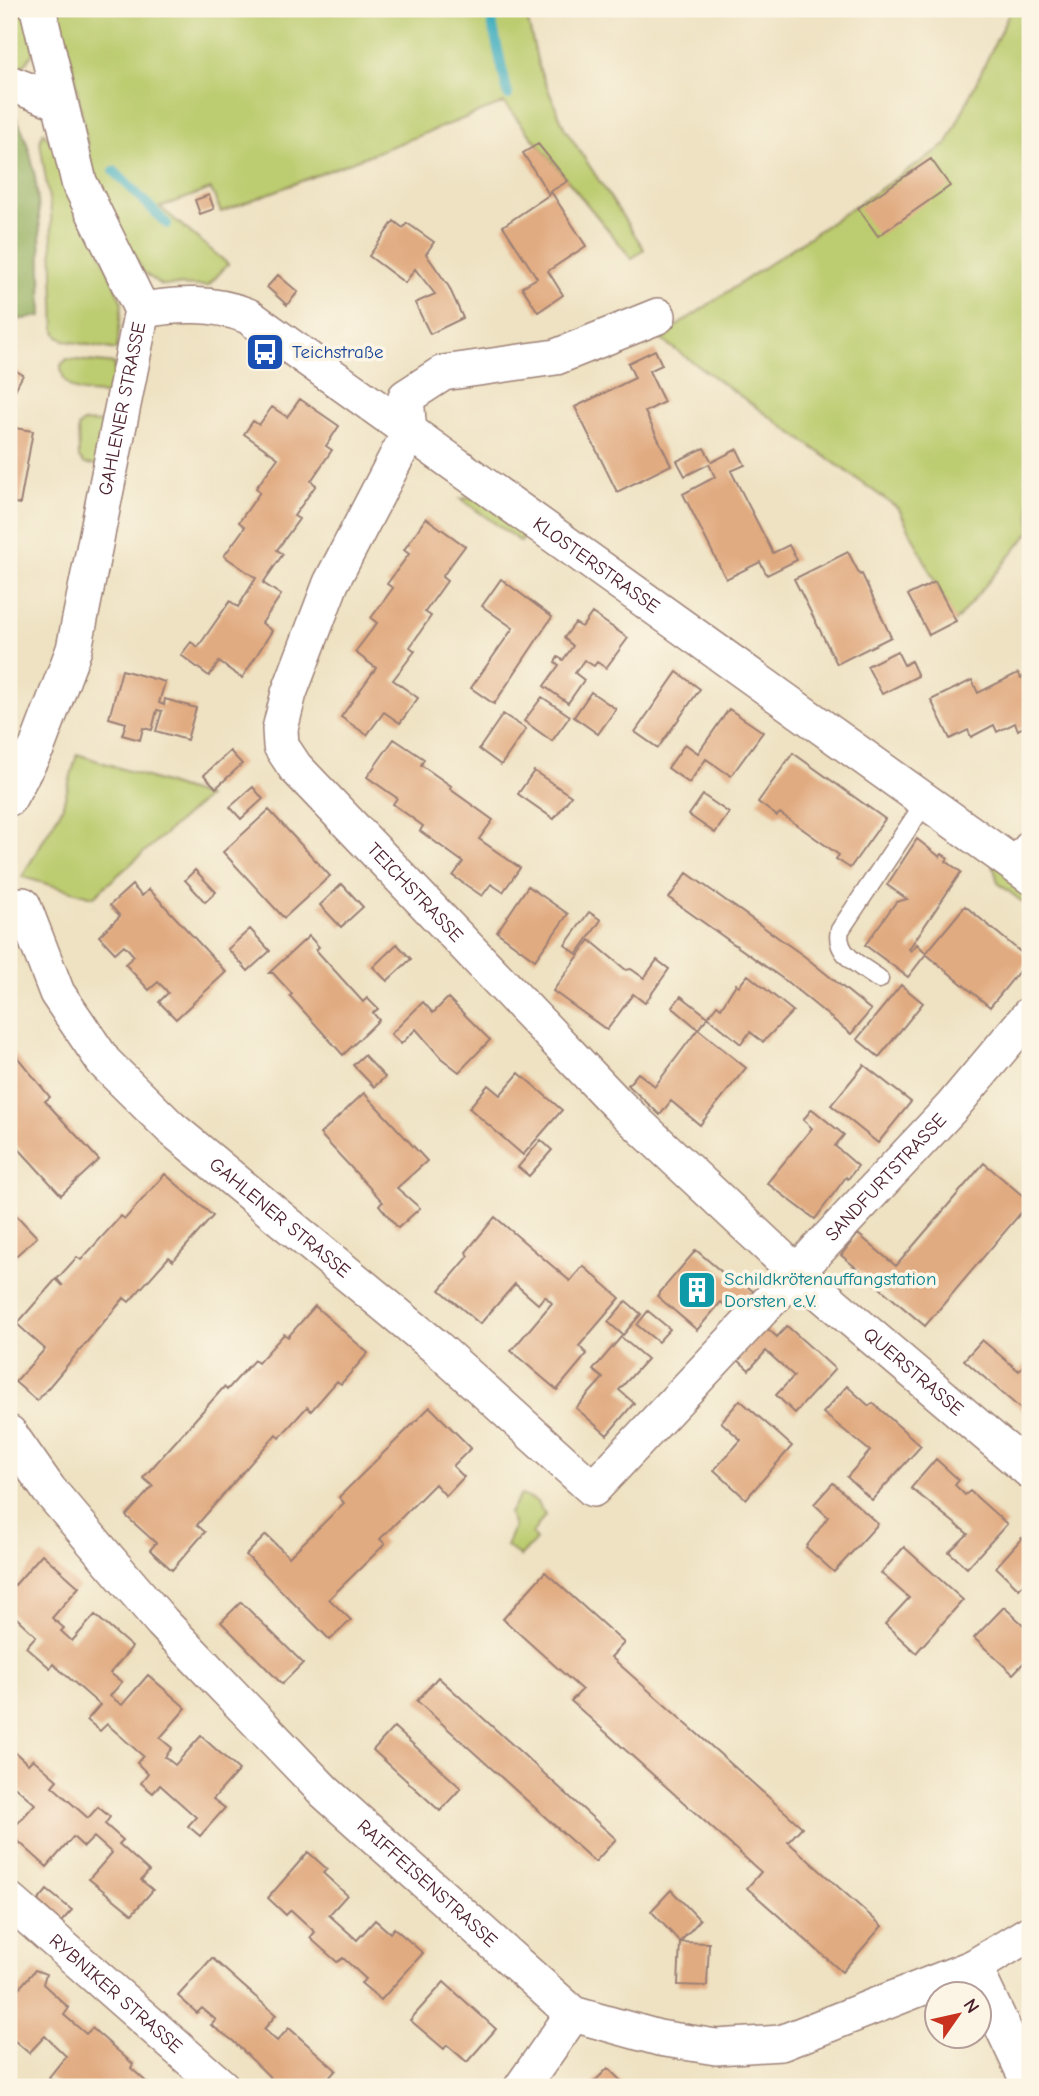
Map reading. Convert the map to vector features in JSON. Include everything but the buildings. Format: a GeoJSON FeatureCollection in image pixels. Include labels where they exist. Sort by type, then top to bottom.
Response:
{"type":"FeatureCollection","features":[{"type":"Feature","properties":{"kind":"street","name":"GAHLENER STRASSE"},"geometry":{"type":"LineString","coordinates":[[9,799],[37,747],[74,649],[142,310],[79,182],[38,9]]}},
{"type":"Feature","properties":{"kind":"street"},"geometry":{"type":"LineString","coordinates":[[9,83],[59,102]]}},
{"type":"Feature","properties":{"kind":"street","name":"KLOSTERSTRASSE"},"geometry":{"type":"LineString","coordinates":[[142,310],[173,305],[225,307],[248,316],[926,802],[1023,858]]}},
{"type":"Feature","properties":{"kind":"street"},"geometry":{"type":"LineString","coordinates":[[409,433],[405,397],[443,373],[556,357],[658,316]]}},
{"type":"Feature","properties":{"kind":"street","name":"TEICHSTRASSE"},"geometry":{"type":"LineString","coordinates":[[409,433],[331,583],[289,693],[280,729],[281,746],[295,767],[618,1105],[796,1272]]}},
{"type":"Feature","properties":{"kind":"street","name":"GAHLENER STRASSE"},"geometry":{"type":"LineString","coordinates":[[23,905],[57,993],[104,1062],[171,1128],[436,1347],[593,1489]]}},
{"type":"Feature","properties":{"kind":"street","name":"SANDFURTSTRASSE"},"geometry":{"type":"LineString","coordinates":[[593,1489],[952,1107],[1030,1014]]}},
{"type":"Feature","properties":{"kind":"street","name":"QUERSTRASSE"},"geometry":{"type":"LineString","coordinates":[[796,1272],[1030,1471]]}},
{"type":"Feature","properties":{"kind":"street","name":"RAIFFEISENSTRASSE"},"geometry":{"type":"LineString","coordinates":[[9,1433],[49,1490],[162,1622],[325,1792],[573,2014],[659,2038],[716,2048],[781,2043],[974,1968],[1030,1933]]}},
{"type":"Feature","properties":{"kind":"street","name":"RYBNIKER STRASSE"},"geometry":{"type":"LineString","coordinates":[[9,1900],[222,2087]]}},
{"type":"Feature","properties":{"kind":"street"},"geometry":{"type":"LineString","coordinates":[[974,1968],[1030,2085]]}},
{"type":"Feature","properties":{"kind":"street"},"geometry":{"type":"LineString","coordinates":[[522,2087],[573,2014]]}},
{"type":"Feature","properties":{"kind":"lane"},"geometry":{"type":"LineString","coordinates":[[878,979],[843,952],[838,941],[840,930],[926,802]]}},
{"type":"Feature","properties":{"kind":"green space"},"geometry":{"type":"Polygon","coordinates":[[[9,9],[26,9],[34,51],[27,62],[14,71],[9,71],[9,9]]]}},
{"type":"Feature","properties":{"kind":"green space"},"geometry":{"type":"Polygon","coordinates":[[[58,9],[525,9],[539,68],[564,127],[644,249],[632,259],[504,103],[221,212],[211,189],[160,207],[228,264],[208,286],[161,285],[143,272],[111,212],[91,164],[73,68],[58,9]]]}},
{"type":"Feature","properties":{"kind":"green space"},"geometry":{"type":"Polygon","coordinates":[[[1011,9],[1030,9],[1030,532],[955,622],[899,509],[659,338],[947,144],[1011,9]]]}},
{"type":"Feature","properties":{"kind":"green space"},"geometry":{"type":"Polygon","coordinates":[[[9,106],[30,152],[35,179],[39,208],[42,316],[9,321],[9,106]]]}},
{"type":"Feature","properties":{"kind":"green space"},"geometry":{"type":"Polygon","coordinates":[[[43,132],[59,153],[122,303],[117,350],[66,341],[58,337],[55,331],[51,212],[40,142],[43,132]]]}},
{"type":"Feature","properties":{"kind":"green space"},"geometry":{"type":"Polygon","coordinates":[[[67,359],[115,364],[111,394],[85,393],[71,387],[62,375],[61,365],[67,359]]]}},
{"type":"Feature","properties":{"kind":"green space"},"geometry":{"type":"Polygon","coordinates":[[[83,422],[105,423],[99,465],[85,464],[79,458],[78,427],[83,422]]]}},
{"type":"Feature","properties":{"kind":"green space"},"geometry":{"type":"Polygon","coordinates":[[[479,496],[527,531],[521,542],[461,499],[479,496]]]}},
{"type":"Feature","properties":{"kind":"green space"},"geometry":{"type":"Polygon","coordinates":[[[77,754],[207,797],[93,897],[22,877],[62,808],[77,754]]]}},
{"type":"Feature","properties":{"kind":"green space"},"geometry":{"type":"Polygon","coordinates":[[[992,861],[1030,880],[1030,908],[998,883],[992,861]]]}},
{"type":"Feature","properties":{"kind":"green space"},"geometry":{"type":"Polygon","coordinates":[[[521,1495],[536,1501],[545,1515],[532,1534],[536,1540],[520,1557],[506,1546],[514,1527],[509,1513],[521,1495]]]}},
{"type":"Feature","properties":{"kind":"waterway"},"geometry":{"type":"LineString","coordinates":[[489,9],[508,95]]}},
{"type":"Feature","properties":{"kind":"waterway"},"geometry":{"type":"LineString","coordinates":[[114,171],[167,224]]}},
{"type":"Feature","properties":{"kind":"place","name":"Teichstraße"},"geometry":{"type":"Point","coordinates":[265,352]}},
{"type":"Feature","properties":{"kind":"place","name":"Schildkrötenauffangstation Dorsten e.V."},"geometry":{"type":"Point","coordinates":[697,1290]}}]}
